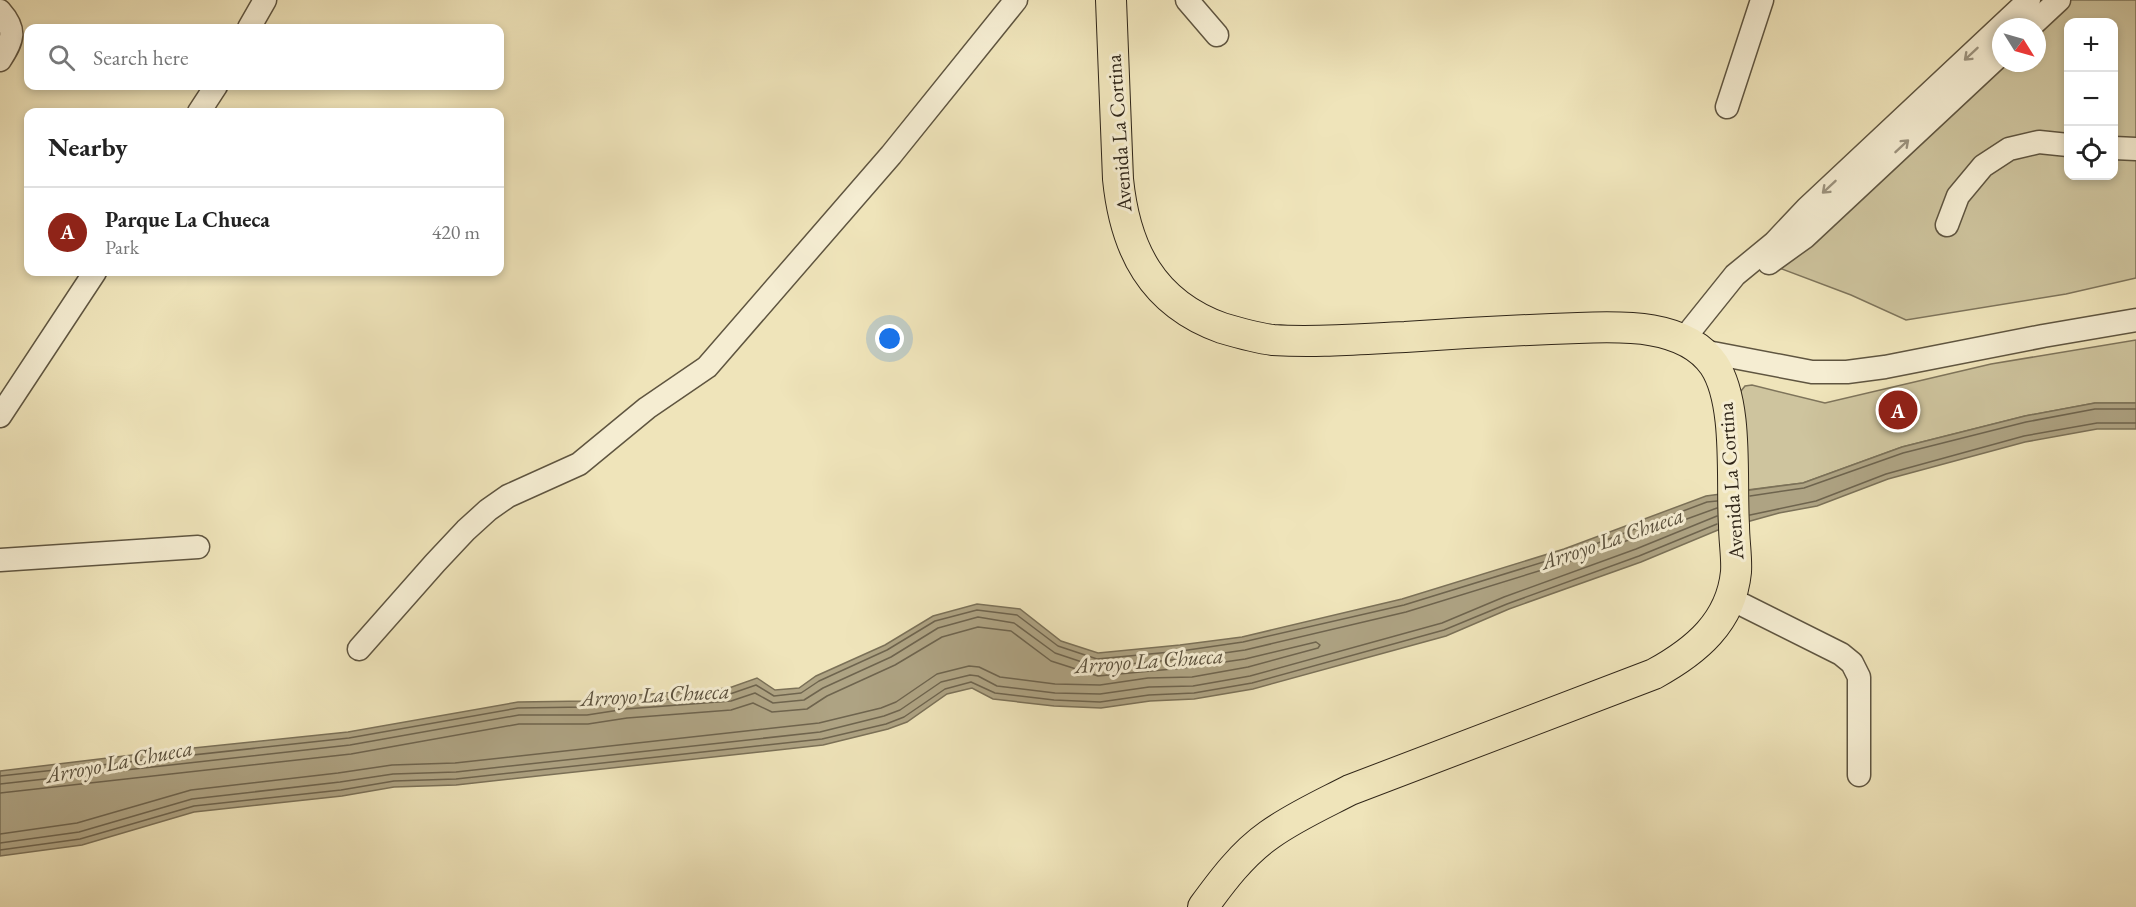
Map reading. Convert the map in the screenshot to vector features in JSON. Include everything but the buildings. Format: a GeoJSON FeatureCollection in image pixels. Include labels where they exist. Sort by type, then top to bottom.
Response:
{"type":"FeatureCollection","features":[{"type":"Feature","properties":{"kind":"main road","name":"Avenida La Cortina"},"geometry":{"type":"LineString","coordinates":[[1111,0],[1120,208],[1139,261],[1153,282],[1168,297],[1188,312],[1212,324],[1240,334],[1271,340],[1358,339],[1502,330],[1625,326],[1648,329],[1693,346],[1715,366],[1723,385],[1730,414],[1733,585]]}},
{"type":"Feature","properties":{"kind":"main road"},"geometry":{"type":"LineString","coordinates":[[1203,907],[1239,861],[1269,835],[1306,812],[1350,790],[1654,674],[1681,659],[1712,632],[1724,614],[1733,585]]}},
{"type":"Feature","properties":{"kind":"street"},"geometry":{"type":"LineString","coordinates":[[251,24],[265,0]]}},
{"type":"Feature","properties":{"kind":"street"},"geometry":{"type":"LineString","coordinates":[[359,649],[435,563],[488,510],[508,496],[579,464],[647,408],[707,367],[891,155],[1016,0]]}},
{"type":"Feature","properties":{"kind":"street"},"geometry":{"type":"LineString","coordinates":[[1187,0],[1217,35]]}},
{"type":"Feature","properties":{"kind":"street"},"geometry":{"type":"LineString","coordinates":[[1727,107],[1762,0]]}},
{"type":"Feature","properties":{"kind":"street"},"geometry":{"type":"LineString","coordinates":[[1693,346],[1735,275],[1774,243],[1807,208],[2030,0]]}},
{"type":"Feature","properties":{"kind":"street"},"geometry":{"type":"LineString","coordinates":[[2040,18],[2059,0]]}},
{"type":"Feature","properties":{"kind":"street"},"geometry":{"type":"LineString","coordinates":[[0,11],[8,20],[12,32],[11,43],[0,60]]}},
{"type":"Feature","properties":{"kind":"street"},"geometry":{"type":"LineString","coordinates":[[1693,346],[1709,324],[1755,274],[1805,237],[1992,62]]}},
{"type":"Feature","properties":{"kind":"street"},"geometry":{"type":"LineString","coordinates":[[202,108],[213,90]]}},
{"type":"Feature","properties":{"kind":"street"},"geometry":{"type":"LineString","coordinates":[[1947,225],[1958,196],[1983,166],[2008,149],[2039,142],[2064,144]]}},
{"type":"Feature","properties":{"kind":"street"},"geometry":{"type":"LineString","coordinates":[[2118,148],[2136,150]]}},
{"type":"Feature","properties":{"kind":"street"},"geometry":{"type":"LineString","coordinates":[[0,416],[92,276]]}},
{"type":"Feature","properties":{"kind":"street"},"geometry":{"type":"LineString","coordinates":[[1693,346],[1812,372],[1847,372],[1885,367],[2136,320]]}},
{"type":"Feature","properties":{"kind":"street"},"geometry":{"type":"LineString","coordinates":[[0,561],[198,547]]}},
{"type":"Feature","properties":{"kind":"street"},"geometry":{"type":"LineString","coordinates":[[1733,585],[1852,663],[1859,677],[1858,775]]}},
{"type":"Feature","properties":{"kind":"shaded area"},"geometry":{"type":"Polygon","coordinates":[[[2029,0],[2136,0],[2136,278],[2066,294],[1906,320],[1851,295],[1753,258],[1992,35],[1992,72],[2046,72],[2046,18],[2010,18],[2029,0]]]}},
{"type":"Feature","properties":{"kind":"shaded area"},"geometry":{"type":"Polygon","coordinates":[[[2136,340],[2136,403],[2095,403],[2025,416],[1902,447],[1803,483],[1747,490],[1737,396],[1745,386],[1752,385],[1825,403],[1991,364],[2136,340]]]}},
{"type":"Feature","properties":{"kind":"water","name":"Arroyo La Chueca"},"geometry":{"type":"Polygon","coordinates":[[[2095,403],[2136,403],[2136,429],[2097,429],[2025,442],[1888,479],[1817,506],[1779,513],[1718,530],[1641,562],[1509,609],[1446,636],[1253,689],[1194,699],[1150,701],[1101,708],[1054,706],[993,699],[972,688],[947,694],[907,722],[823,745],[456,785],[394,787],[342,796],[194,812],[82,845],[0,856],[0,771],[348,732],[518,702],[586,701],[729,688],[757,678],[775,690],[799,688],[816,676],[885,645],[933,616],[977,604],[1020,609],[1061,641],[1098,653],[1242,637],[1402,599],[1564,549],[1706,496],[1803,483],[1902,447],[2025,416],[2095,403]]]}},
{"type":"Feature","properties":{"kind":"place","name":"Parque La Chueca"},"geometry":{"type":"Point","coordinates":[1898,410]}}]}
